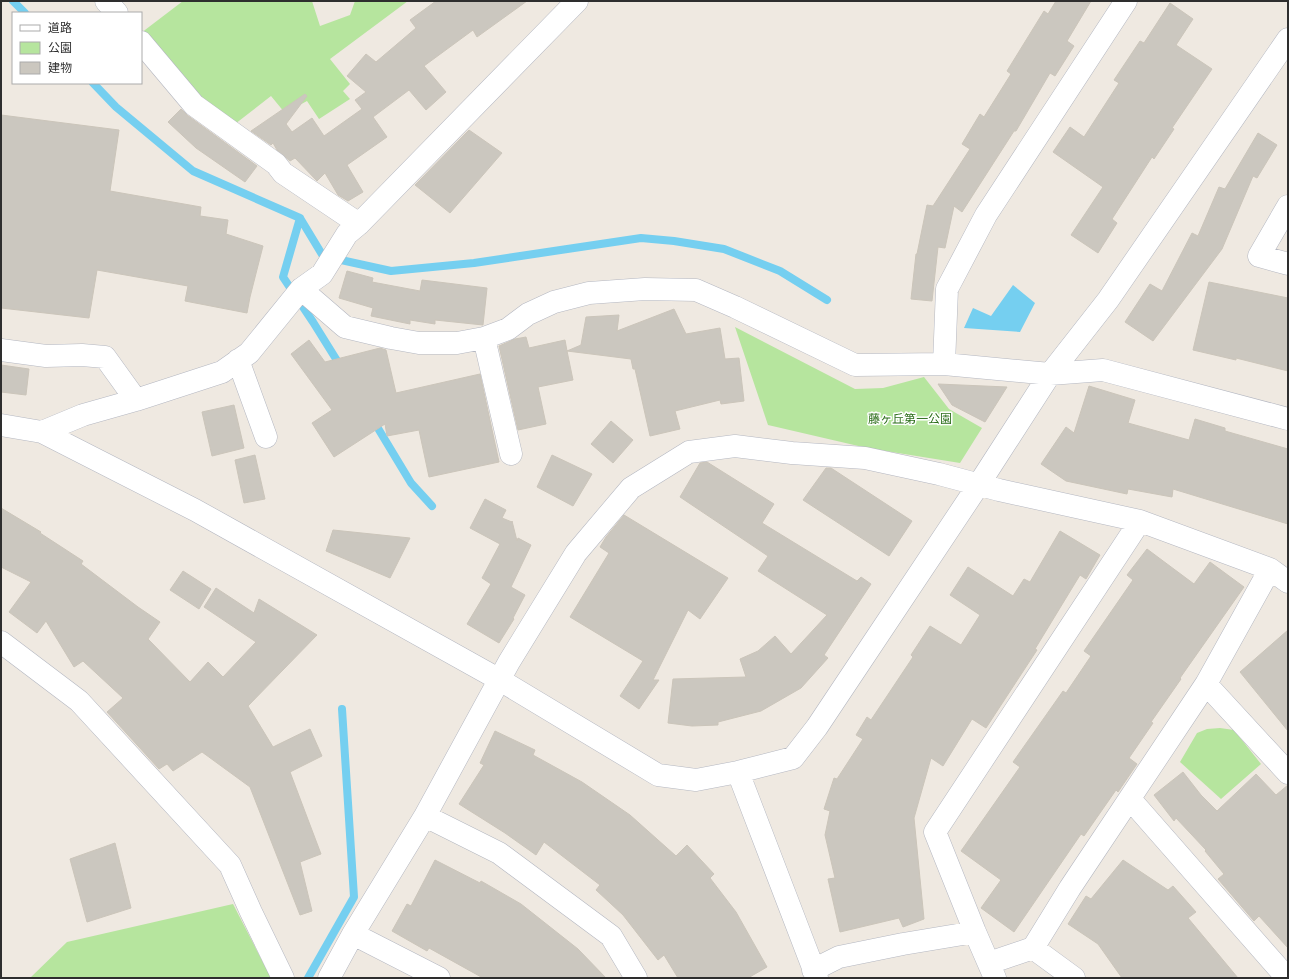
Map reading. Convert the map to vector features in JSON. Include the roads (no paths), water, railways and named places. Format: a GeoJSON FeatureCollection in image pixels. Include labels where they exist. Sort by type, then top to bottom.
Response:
{"type":"FeatureCollection","features":[{"type":"Feature","properties":{"kind":"street"},"geometry":{"type":"LineString","coordinates":[[106,1],[116,12]]}},
{"type":"Feature","properties":{"kind":"street"},"geometry":{"type":"LineString","coordinates":[[944,364],[947,289],[986,214],[1126,1]]}},
{"type":"Feature","properties":{"kind":"street"},"geometry":{"type":"LineString","coordinates":[[42,432],[83,415],[136,400],[222,372],[249,353],[301,289],[322,274],[346,234],[359,224],[576,2]]}},
{"type":"Feature","properties":{"kind":"street"},"geometry":{"type":"LineString","coordinates":[[1,425],[42,432],[195,510],[500,680],[658,775],[696,780],[738,772],[793,758],[817,726],[979,484],[1050,374],[1108,300],[1288,39]]}},
{"type":"Feature","properties":{"kind":"street"},"geometry":{"type":"LineString","coordinates":[[142,43],[194,105],[276,164],[283,172],[359,224]]}},
{"type":"Feature","properties":{"kind":"street"},"geometry":{"type":"LineString","coordinates":[[1288,206],[1259,256],[1288,264]]}},
{"type":"Feature","properties":{"kind":"street"},"geometry":{"type":"LineString","coordinates":[[301,289],[345,327],[391,338],[419,342],[457,343],[484,338],[508,329],[528,314],[554,302],[589,293],[645,289],[696,290],[735,307],[855,365],[944,364],[1050,374],[1103,370],[1288,419]]}},
{"type":"Feature","properties":{"kind":"street"},"geometry":{"type":"LineString","coordinates":[[484,338],[511,454]]}},
{"type":"Feature","properties":{"kind":"street"},"geometry":{"type":"LineString","coordinates":[[1,350],[46,356],[82,355],[105,357],[136,400]]}},
{"type":"Feature","properties":{"kind":"street"},"geometry":{"type":"LineString","coordinates":[[238,360],[266,437]]}},
{"type":"Feature","properties":{"kind":"street"},"geometry":{"type":"LineString","coordinates":[[329,978],[353,934],[425,816],[509,662],[576,553],[631,488],[689,452],[735,446],[792,453],[865,458],[939,474],[999,490],[1140,521],[1270,569],[1288,582]]}},
{"type":"Feature","properties":{"kind":"street"},"geometry":{"type":"LineString","coordinates":[[1140,521],[935,832],[992,971],[1033,948],[1070,888],[1206,684],[1270,569]]}},
{"type":"Feature","properties":{"kind":"street"},"geometry":{"type":"LineString","coordinates":[[1,642],[79,701],[230,865],[283,978]]}},
{"type":"Feature","properties":{"kind":"street"},"geometry":{"type":"LineString","coordinates":[[1206,684],[1288,773]]}},
{"type":"Feature","properties":{"kind":"street"},"geometry":{"type":"LineString","coordinates":[[738,772],[815,974],[839,957],[903,944],[975,932]]}},
{"type":"Feature","properties":{"kind":"street"},"geometry":{"type":"LineString","coordinates":[[1130,799],[1288,978]]}},
{"type":"Feature","properties":{"kind":"street"},"geometry":{"type":"LineString","coordinates":[[425,816],[498,853],[611,936],[636,978]]}},
{"type":"Feature","properties":{"kind":"street"},"geometry":{"type":"LineString","coordinates":[[353,934],[439,978]]}},
{"type":"Feature","properties":{"kind":"street"},"geometry":{"type":"LineString","coordinates":[[1033,948],[1074,978]]}},
{"type":"Feature","properties":{"kind":"water"},"geometry":{"type":"Polygon","coordinates":[[[1013,285],[1035,303],[1020,332],[964,328],[973,308],[991,316],[1013,285]]]}},
{"type":"Feature","properties":{"kind":"waterway"},"geometry":{"type":"LineString","coordinates":[[13,1],[24,12]]}},
{"type":"Feature","properties":{"kind":"waterway"},"geometry":{"type":"LineString","coordinates":[[94,84],[116,107],[193,171],[300,218],[323,256],[391,271],[474,263],[641,238],[674,241],[724,249],[780,271],[827,300]]}},
{"type":"Feature","properties":{"kind":"waterway"},"geometry":{"type":"LineString","coordinates":[[300,218],[283,277],[341,367]]}},
{"type":"Feature","properties":{"kind":"waterway"},"geometry":{"type":"LineString","coordinates":[[373,420],[411,483],[432,506]]}},
{"type":"Feature","properties":{"kind":"waterway"},"geometry":{"type":"LineString","coordinates":[[308,978],[354,897],[342,709]]}},
{"type":"Feature","properties":{"kind":"park label","name":"藤ヶ丘第一公園"},"geometry":{"type":"Point","coordinates":[910,419]}}]}
